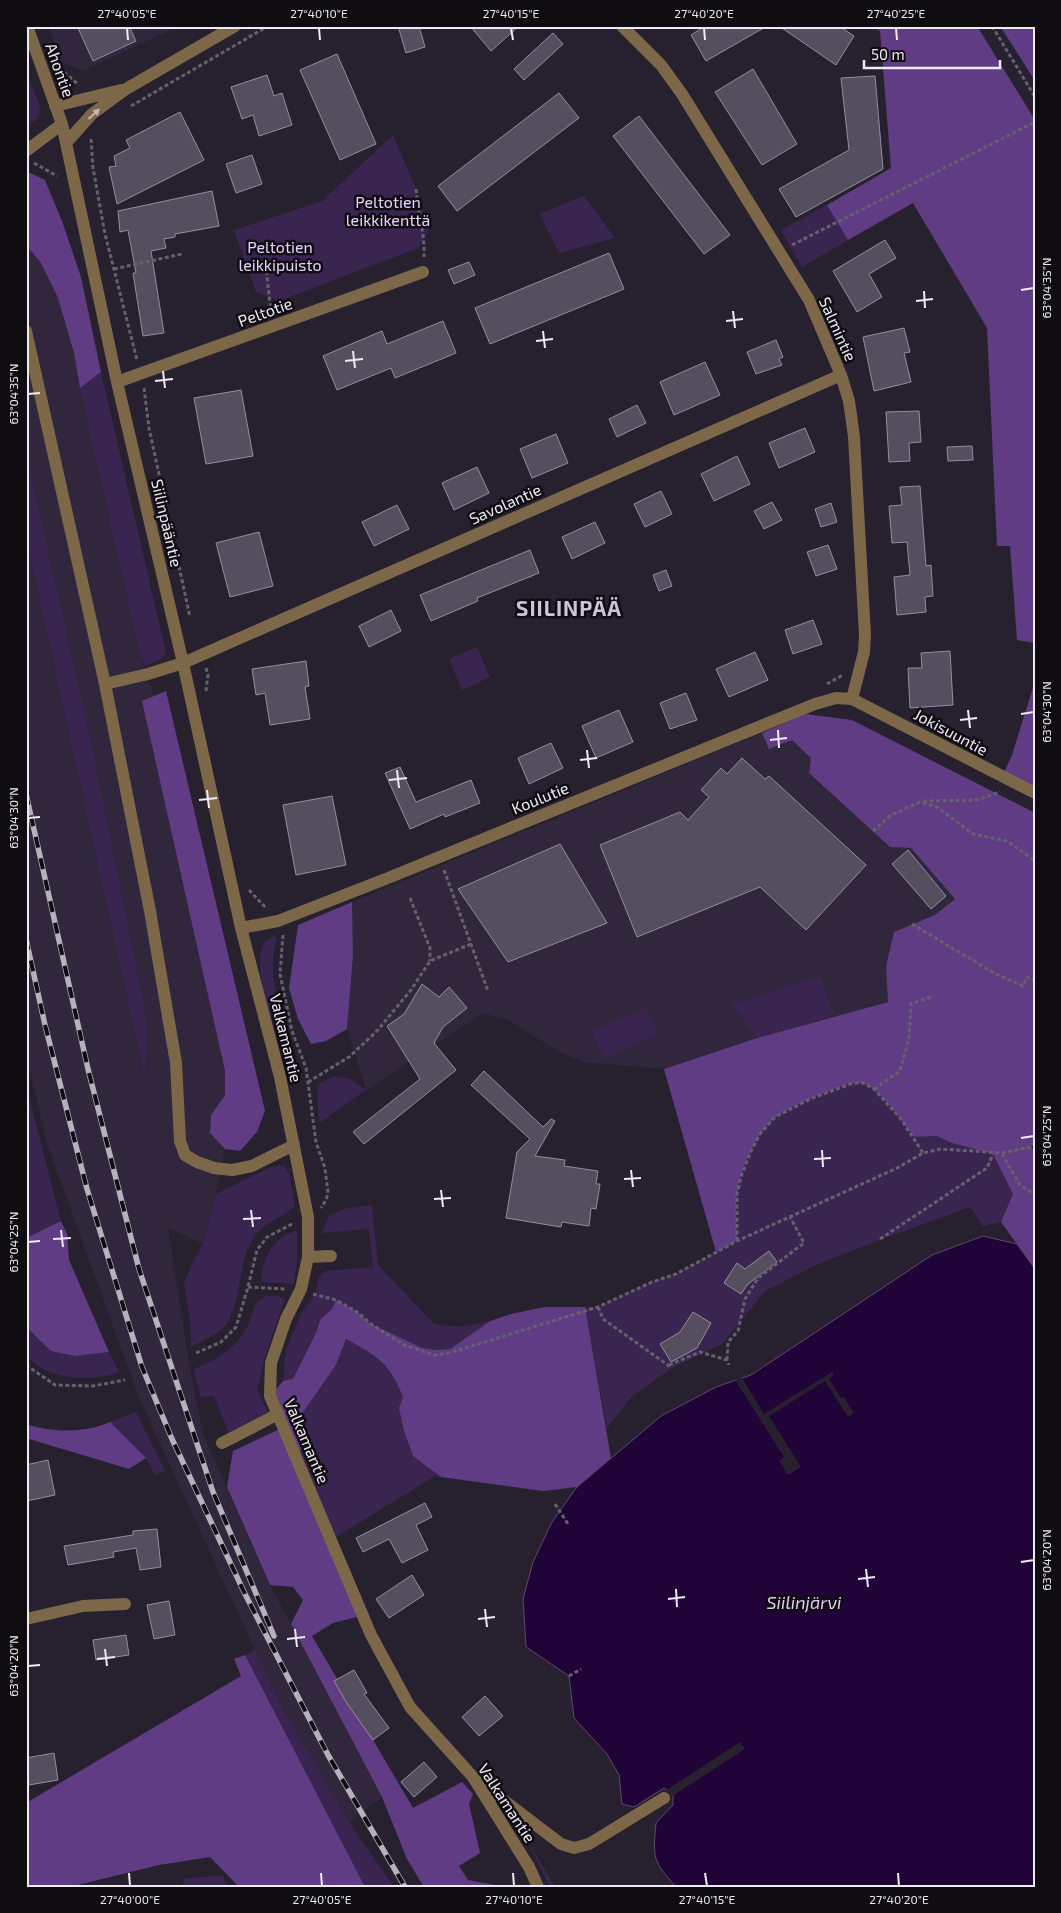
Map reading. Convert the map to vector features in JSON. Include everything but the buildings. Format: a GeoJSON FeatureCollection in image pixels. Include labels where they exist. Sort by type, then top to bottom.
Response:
{"type":"FeatureCollection","features":[{"type":"Feature","properties":{"kind":"street","name":"Ahontie"},"geometry":{"type":"LineString","coordinates":[[27,26],[62,124]]}},
{"type":"Feature","properties":{"kind":"street"},"geometry":{"type":"LineString","coordinates":[[66,143],[92,114],[126,89],[235,26]]}},
{"type":"Feature","properties":{"kind":"street","name":"Salmintie"},"geometry":{"type":"LineString","coordinates":[[622,26],[661,64],[682,94],[809,300],[841,375],[849,401],[854,437],[864,635],[864,652],[852,699]]}},
{"type":"Feature","properties":{"kind":"street"},"geometry":{"type":"LineString","coordinates":[[55,106],[126,89]]}},
{"type":"Feature","properties":{"kind":"street"},"geometry":{"type":"LineString","coordinates":[[26,151],[62,124]]}},
{"type":"Feature","properties":{"kind":"street","name":"Siilinpääntie"},"geometry":{"type":"LineString","coordinates":[[62,124],[241,928]]}},
{"type":"Feature","properties":{"kind":"street","name":"Peltotie"},"geometry":{"type":"LineString","coordinates":[[118,382],[423,272]]}},
{"type":"Feature","properties":{"kind":"street"},"geometry":{"type":"LineString","coordinates":[[26,331],[104,684],[152,920],[176,1063],[180,1141],[185,1155],[196,1162],[214,1168],[232,1170],[252,1166],[294,1145]]}},
{"type":"Feature","properties":{"kind":"street","name":"Savolantie"},"geometry":{"type":"LineString","coordinates":[[104,684],[148,674],[183,662],[841,375]]}},
{"type":"Feature","properties":{"kind":"street","name":"Koulutie"},"geometry":{"type":"LineString","coordinates":[[241,928],[278,920],[439,857],[815,704],[836,698],[852,699]]}},
{"type":"Feature","properties":{"kind":"street","name":"Jokisuuntie"},"geometry":{"type":"LineString","coordinates":[[852,699],[1035,793]]}},
{"type":"Feature","properties":{"kind":"street","name":"Valkamantie"},"geometry":{"type":"LineString","coordinates":[[241,928],[280,1077],[308,1216],[308,1257],[301,1289],[286,1319],[272,1363],[270,1396],[371,1635],[410,1707],[473,1777],[529,1867],[538,1887]]}},
{"type":"Feature","properties":{"kind":"street"},"geometry":{"type":"LineString","coordinates":[[308,1257],[331,1256]]}},
{"type":"Feature","properties":{"kind":"street"},"geometry":{"type":"LineString","coordinates":[[222,1443],[278,1414]]}},
{"type":"Feature","properties":{"kind":"street"},"geometry":{"type":"LineString","coordinates":[[26,1619],[83,1606],[126,1604]]}},
{"type":"Feature","properties":{"kind":"street"},"geometry":{"type":"LineString","coordinates":[[473,1777],[519,1814],[561,1844],[574,1848],[589,1844],[664,1798]]}},
{"type":"Feature","properties":{"kind":"path"},"geometry":{"type":"LineString","coordinates":[[124,110],[268,26]]}},
{"type":"Feature","properties":{"kind":"path"},"geometry":{"type":"LineString","coordinates":[[992,26],[1035,97]]}},
{"type":"Feature","properties":{"kind":"path"},"geometry":{"type":"LineString","coordinates":[[778,252],[1035,122]]}},
{"type":"Feature","properties":{"kind":"path"},"geometry":{"type":"LineString","coordinates":[[93,168],[105,234],[142,374],[149,428],[191,624]]}},
{"type":"Feature","properties":{"kind":"path"},"geometry":{"type":"LineString","coordinates":[[416,189],[424,238],[423,272]]}},
{"type":"Feature","properties":{"kind":"path"},"geometry":{"type":"LineString","coordinates":[[114,269],[182,254]]}},
{"type":"Feature","properties":{"kind":"path"},"geometry":{"type":"LineString","coordinates":[[265,258],[270,304],[280,324]]}},
{"type":"Feature","properties":{"kind":"path"},"geometry":{"type":"LineString","coordinates":[[202,654],[208,675],[206,689],[208,698]]}},
{"type":"Feature","properties":{"kind":"path"},"geometry":{"type":"LineString","coordinates":[[873,832],[891,815],[920,802],[977,800],[1019,785]]}},
{"type":"Feature","properties":{"kind":"path"},"geometry":{"type":"LineString","coordinates":[[920,802],[937,807],[973,834],[1007,840],[1035,862]]}},
{"type":"Feature","properties":{"kind":"path"},"geometry":{"type":"LineString","coordinates":[[439,857],[488,991]]}},
{"type":"Feature","properties":{"kind":"path"},"geometry":{"type":"LineString","coordinates":[[246,887],[278,920]]}},
{"type":"Feature","properties":{"kind":"path"},"geometry":{"type":"LineString","coordinates":[[410,898],[430,948],[430,961]]}},
{"type":"Feature","properties":{"kind":"path"},"geometry":{"type":"LineString","coordinates":[[912,924],[996,974],[1023,986],[1027,977],[1035,981]]}},
{"type":"Feature","properties":{"kind":"path"},"geometry":{"type":"LineString","coordinates":[[308,1082],[349,1057],[376,1032],[410,990],[430,961],[471,944]]}},
{"type":"Feature","properties":{"kind":"path"},"geometry":{"type":"LineString","coordinates":[[874,1089],[900,1071],[908,1038],[911,1004],[934,996]]}},
{"type":"Feature","properties":{"kind":"path"},"geometry":{"type":"LineString","coordinates":[[737,1240],[737,1194],[751,1151],[760,1134],[775,1117],[810,1098],[853,1083],[863,1083],[874,1089],[901,1118],[923,1153]]}},
{"type":"Feature","properties":{"kind":"path"},"geometry":{"type":"LineString","coordinates":[[248,1287],[301,1289],[336,1300],[404,1345],[419,1352],[434,1355],[449,1353],[598,1307],[652,1282],[676,1274],[737,1240],[897,1168],[923,1153],[941,1148],[993,1154],[1031,1147],[1035,1144]]}},
{"type":"Feature","properties":{"kind":"path"},"geometry":{"type":"LineString","coordinates":[[1002,1153],[1020,1185],[1035,1196]]}},
{"type":"Feature","properties":{"kind":"path"},"geometry":{"type":"LineString","coordinates":[[880,1240],[988,1168],[993,1154]]}},
{"type":"Feature","properties":{"kind":"path"},"geometry":{"type":"LineString","coordinates":[[729,1365],[727,1360],[728,1342],[738,1331],[745,1299],[758,1278],[804,1243],[790,1217]]}},
{"type":"Feature","properties":{"kind":"path"},"geometry":{"type":"LineString","coordinates":[[598,1307],[602,1319],[671,1367],[700,1352],[727,1360]]}},
{"type":"Feature","properties":{"kind":"path"},"geometry":{"type":"LineString","coordinates":[[26,1366],[55,1385],[93,1386],[125,1380]]}},
{"type":"Feature","properties":{"kind":"path"},"geometry":{"type":"LineString","coordinates":[[555,1504],[568,1524]]}},
{"type":"Feature","properties":{"kind":"path"},"geometry":{"type":"LineString","coordinates":[[569,1676],[581,1669]]}},
{"type":"Feature","properties":{"kind":"shaded area"},"geometry":{"type":"Polygon","coordinates":[[[49,26],[179,26],[83,71],[61,62],[49,26]]]}},
{"type":"Feature","properties":{"kind":"shaded area"},"geometry":{"type":"Polygon","coordinates":[[[871,26],[977,26],[1035,120],[1035,643],[1017,640],[1010,546],[997,546],[987,328],[913,203],[848,240],[827,205],[891,168],[880,31],[871,26]]]}},
{"type":"Feature","properties":{"kind":"shaded area"},"geometry":{"type":"Polygon","coordinates":[[[1001,26],[1035,26],[1035,81],[1002,29],[1001,26]]]}},
{"type":"Feature","properties":{"kind":"shaded area"},"geometry":{"type":"Polygon","coordinates":[[[28,172],[45,180],[62,221],[81,277],[101,372],[80,388],[74,353],[58,298],[41,263],[26,245],[26,173],[28,172]]]}},
{"type":"Feature","properties":{"kind":"shaded area"},"geometry":{"type":"Polygon","coordinates":[[[26,245],[41,263],[58,298],[74,353],[139,650],[154,696],[142,701],[225,1071],[225,1095],[211,1115],[210,1133],[225,1149],[203,1244],[168,1228],[191,1375],[203,1433],[270,1585],[382,1797],[349,1822],[285,1712],[139,1398],[46,1141],[26,1052],[26,245]]]}},
{"type":"Feature","properties":{"kind":"shaded area"},"geometry":{"type":"Polygon","coordinates":[[[1035,681],[1035,794],[1002,777],[1012,755],[1035,681]]]}},
{"type":"Feature","properties":{"kind":"shaded area"},"geometry":{"type":"Polygon","coordinates":[[[166,691],[265,1111],[257,1132],[240,1151],[225,1149],[210,1133],[211,1115],[225,1095],[225,1071],[142,701],[166,691]]]}},
{"type":"Feature","properties":{"kind":"shaded area"},"geometry":{"type":"Polygon","coordinates":[[[805,714],[852,720],[1035,813],[1035,1143],[1031,1147],[1035,1152],[1035,1269],[1001,1222],[1013,1194],[993,1154],[952,1143],[937,1136],[914,1137],[905,1124],[871,1087],[860,1083],[844,1086],[805,1101],[781,1113],[762,1132],[745,1163],[739,1184],[736,1205],[737,1241],[716,1252],[664,1069],[757,1038],[888,1002],[886,966],[894,932],[935,915],[955,899],[911,848],[890,847],[809,773],[811,758],[792,740],[769,749],[762,733],[805,714]]]}},
{"type":"Feature","properties":{"kind":"shaded area"},"geometry":{"type":"Polygon","coordinates":[[[762,733],[769,749],[792,740],[812,758],[809,773],[890,847],[911,848],[956,898],[935,915],[894,932],[886,966],[888,1002],[757,1038],[664,1069],[583,1062],[559,1052],[510,1021],[484,1013],[366,1090],[347,1029],[353,956],[352,902],[762,733]]]}},
{"type":"Feature","properties":{"kind":"shaded area"},"geometry":{"type":"Polygon","coordinates":[[[352,902],[353,956],[347,1029],[326,1041],[311,1044],[298,1019],[289,988],[298,925],[352,902]]]}},
{"type":"Feature","properties":{"kind":"shaded area"},"geometry":{"type":"Polygon","coordinates":[[[61,1221],[67,1234],[69,1260],[109,1352],[75,1356],[51,1351],[26,1327],[26,1238],[61,1221]]]}},
{"type":"Feature","properties":{"kind":"shaded area"},"geometry":{"type":"Polygon","coordinates":[[[336,1300],[357,1312],[371,1324],[422,1348],[436,1350],[450,1349],[490,1321],[511,1314],[545,1307],[585,1307],[611,1458],[577,1487],[543,1491],[441,1477],[413,1456],[404,1431],[399,1408],[403,1397],[393,1376],[374,1356],[346,1339],[336,1365],[302,1414],[306,1437],[297,1460],[361,1616],[333,1623],[312,1636],[413,1808],[462,1782],[473,1794],[469,1804],[480,1853],[459,1866],[468,1880],[506,1887],[424,1887],[407,1859],[382,1797],[291,1624],[303,1600],[293,1587],[270,1585],[227,1487],[233,1451],[284,1427],[270,1396],[283,1381],[293,1379],[316,1333],[320,1320],[332,1309],[336,1300]]]}},
{"type":"Feature","properties":{"kind":"shaded area"},"geometry":{"type":"Polygon","coordinates":[[[110,1422],[146,1458],[129,1469],[26,1438],[26,1424],[47,1429],[79,1430],[110,1422]]]}},
{"type":"Feature","properties":{"kind":"shaded area"},"geometry":{"type":"Polygon","coordinates":[[[245,1655],[365,1887],[239,1887],[210,1857],[159,1865],[70,1887],[26,1887],[26,1803],[241,1676],[234,1659],[245,1655]]]}},
{"type":"Feature","properties":{"kind":"green space"},"geometry":{"type":"Polygon","coordinates":[[[26,73],[40,106],[39,117],[26,127],[26,73]]]}},
{"type":"Feature","properties":{"kind":"green space"},"geometry":{"type":"Polygon","coordinates":[[[393,135],[416,189],[429,231],[418,248],[279,301],[256,292],[234,230],[322,201],[393,135]]]}},
{"type":"Feature","properties":{"kind":"green space"},"geometry":{"type":"Polygon","coordinates":[[[584,196],[615,238],[559,253],[539,214],[584,196]]]}},
{"type":"Feature","properties":{"kind":"green space"},"geometry":{"type":"Polygon","coordinates":[[[827,205],[848,240],[802,267],[781,230],[827,205]]]}},
{"type":"Feature","properties":{"kind":"green space"},"geometry":{"type":"Polygon","coordinates":[[[101,372],[166,653],[159,660],[145,666],[139,650],[80,388],[101,372]]]}},
{"type":"Feature","properties":{"kind":"green space"},"geometry":{"type":"Polygon","coordinates":[[[26,453],[90,738],[146,1017],[145,1078],[26,537],[26,453]]]}},
{"type":"Feature","properties":{"kind":"green space"},"geometry":{"type":"Polygon","coordinates":[[[477,647],[490,677],[462,690],[449,659],[477,647]]]}},
{"type":"Feature","properties":{"kind":"green space"},"geometry":{"type":"Polygon","coordinates":[[[274,935],[277,940],[274,953],[274,981],[293,1049],[287,1049],[281,1041],[270,1014],[262,983],[260,955],[263,946],[274,935]]]}},
{"type":"Feature","properties":{"kind":"green space"},"geometry":{"type":"Polygon","coordinates":[[[821,977],[833,1016],[757,1038],[732,1004],[811,978],[821,977]]]}},
{"type":"Feature","properties":{"kind":"green space"},"geometry":{"type":"Polygon","coordinates":[[[646,1007],[658,1034],[604,1059],[592,1031],[646,1007]]]}},
{"type":"Feature","properties":{"kind":"green space"},"geometry":{"type":"Polygon","coordinates":[[[334,1076],[350,1079],[366,1090],[319,1123],[317,1085],[334,1076]]]}},
{"type":"Feature","properties":{"kind":"green space"},"geometry":{"type":"Polygon","coordinates":[[[853,1083],[863,1083],[874,1089],[901,1119],[914,1137],[937,1136],[952,1143],[993,1154],[1013,1194],[1001,1222],[983,1226],[970,1207],[818,1264],[765,1291],[722,1344],[672,1368],[631,1397],[607,1428],[585,1307],[599,1307],[652,1282],[676,1274],[737,1241],[737,1195],[739,1185],[745,1163],[762,1132],[776,1117],[794,1106],[853,1083]]]}},
{"type":"Feature","properties":{"kind":"green space"},"geometry":{"type":"Polygon","coordinates":[[[26,1086],[61,1221],[26,1238],[26,1086]]]}},
{"type":"Feature","properties":{"kind":"green space"},"geometry":{"type":"Polygon","coordinates":[[[284,1165],[289,1174],[295,1206],[262,1228],[252,1240],[245,1259],[236,1300],[227,1324],[215,1334],[191,1347],[190,1322],[184,1283],[203,1243],[216,1194],[271,1167],[284,1165]]]}},
{"type":"Feature","properties":{"kind":"green space"},"geometry":{"type":"Polygon","coordinates":[[[372,1205],[378,1265],[434,1324],[459,1327],[490,1321],[450,1349],[436,1350],[422,1348],[407,1342],[371,1324],[357,1312],[332,1309],[320,1320],[316,1333],[293,1379],[283,1381],[286,1349],[301,1314],[315,1295],[319,1277],[326,1271],[373,1267],[369,1229],[322,1233],[329,1216],[343,1209],[372,1205]]]}},
{"type":"Feature","properties":{"kind":"green space"},"geometry":{"type":"Polygon","coordinates":[[[297,1230],[297,1261],[294,1284],[261,1282],[264,1264],[271,1250],[282,1238],[297,1230]]]}},
{"type":"Feature","properties":{"kind":"green space"},"geometry":{"type":"Polygon","coordinates":[[[265,1296],[277,1296],[285,1299],[265,1356],[257,1390],[268,1412],[229,1433],[214,1396],[201,1397],[194,1369],[211,1362],[232,1347],[248,1325],[255,1306],[265,1296]]]}},
{"type":"Feature","properties":{"kind":"green space"},"geometry":{"type":"Polygon","coordinates":[[[26,1327],[51,1351],[75,1356],[109,1352],[119,1372],[110,1375],[82,1378],[63,1376],[45,1370],[37,1366],[26,1356],[26,1327]]]}},
{"type":"Feature","properties":{"kind":"green space"},"geometry":{"type":"Polygon","coordinates":[[[346,1339],[366,1350],[388,1368],[404,1397],[399,1408],[404,1431],[413,1456],[441,1477],[435,1476],[331,1540],[297,1461],[306,1437],[302,1414],[336,1365],[346,1339]]]}},
{"type":"Feature","properties":{"kind":"green space"},"geometry":{"type":"Polygon","coordinates":[[[136,1412],[165,1471],[155,1475],[146,1458],[110,1422],[136,1412]]]}},
{"type":"Feature","properties":{"kind":"green space"},"geometry":{"type":"Polygon","coordinates":[[[255,1650],[285,1712],[349,1822],[394,1887],[365,1887],[245,1655],[255,1650]]]}},
{"type":"Feature","properties":{"kind":"green space"},"geometry":{"type":"Polygon","coordinates":[[[526,1838],[555,1887],[550,1887],[526,1838]]]}},
{"type":"Feature","properties":{"kind":"green space"},"geometry":{"type":"Polygon","coordinates":[[[223,1875],[227,1887],[184,1887],[183,1879],[223,1875]]]}},
{"type":"Feature","properties":{"kind":"water","name":"Siilinjärvi"},"geometry":{"type":"Polygon","coordinates":[[[983,1236],[1017,1244],[1035,1269],[1035,1887],[676,1887],[658,1864],[654,1844],[656,1823],[673,1805],[673,1795],[664,1788],[634,1807],[622,1804],[619,1775],[607,1754],[574,1718],[569,1676],[526,1647],[523,1599],[533,1562],[552,1522],[577,1487],[661,1416],[716,1387],[751,1375],[932,1255],[983,1236]]]}},
{"type":"Feature","properties":{"kind":"pier"},"geometry":{"type":"Polygon","coordinates":[[[832,1372],[834,1375],[829,1379],[841,1398],[844,1397],[854,1413],[848,1417],[825,1381],[769,1416],[801,1467],[788,1475],[779,1461],[784,1457],[734,1378],[741,1376],[764,1414],[832,1372]]]}},
{"type":"Feature","properties":{"kind":"pier"},"geometry":{"type":"Polygon","coordinates":[[[740,1742],[745,1749],[671,1797],[665,1791],[740,1742]]]}},
{"type":"Feature","properties":{"kind":"railway"},"geometry":{"type":"LineString","coordinates":[[26,794],[88,1069],[139,1269],[213,1492],[274,1636]]}},
{"type":"Feature","properties":{"kind":"railway"},"geometry":{"type":"LineString","coordinates":[[26,939],[45,1025],[87,1189],[142,1367],[172,1439],[245,1594],[328,1755],[405,1887]]}},
{"type":"Feature","properties":{"kind":"district","name":"SIILINPÄÄ"},"geometry":{"type":"Point","coordinates":[569,609]}},
{"type":"Feature","properties":{"kind":"park label","name":"Peltotien leikkikenttä"},"geometry":{"type":"Point","coordinates":[388,211]}},
{"type":"Feature","properties":{"kind":"park label","name":"Peltotien leikkipuisto"},"geometry":{"type":"Point","coordinates":[280,256]}}]}
